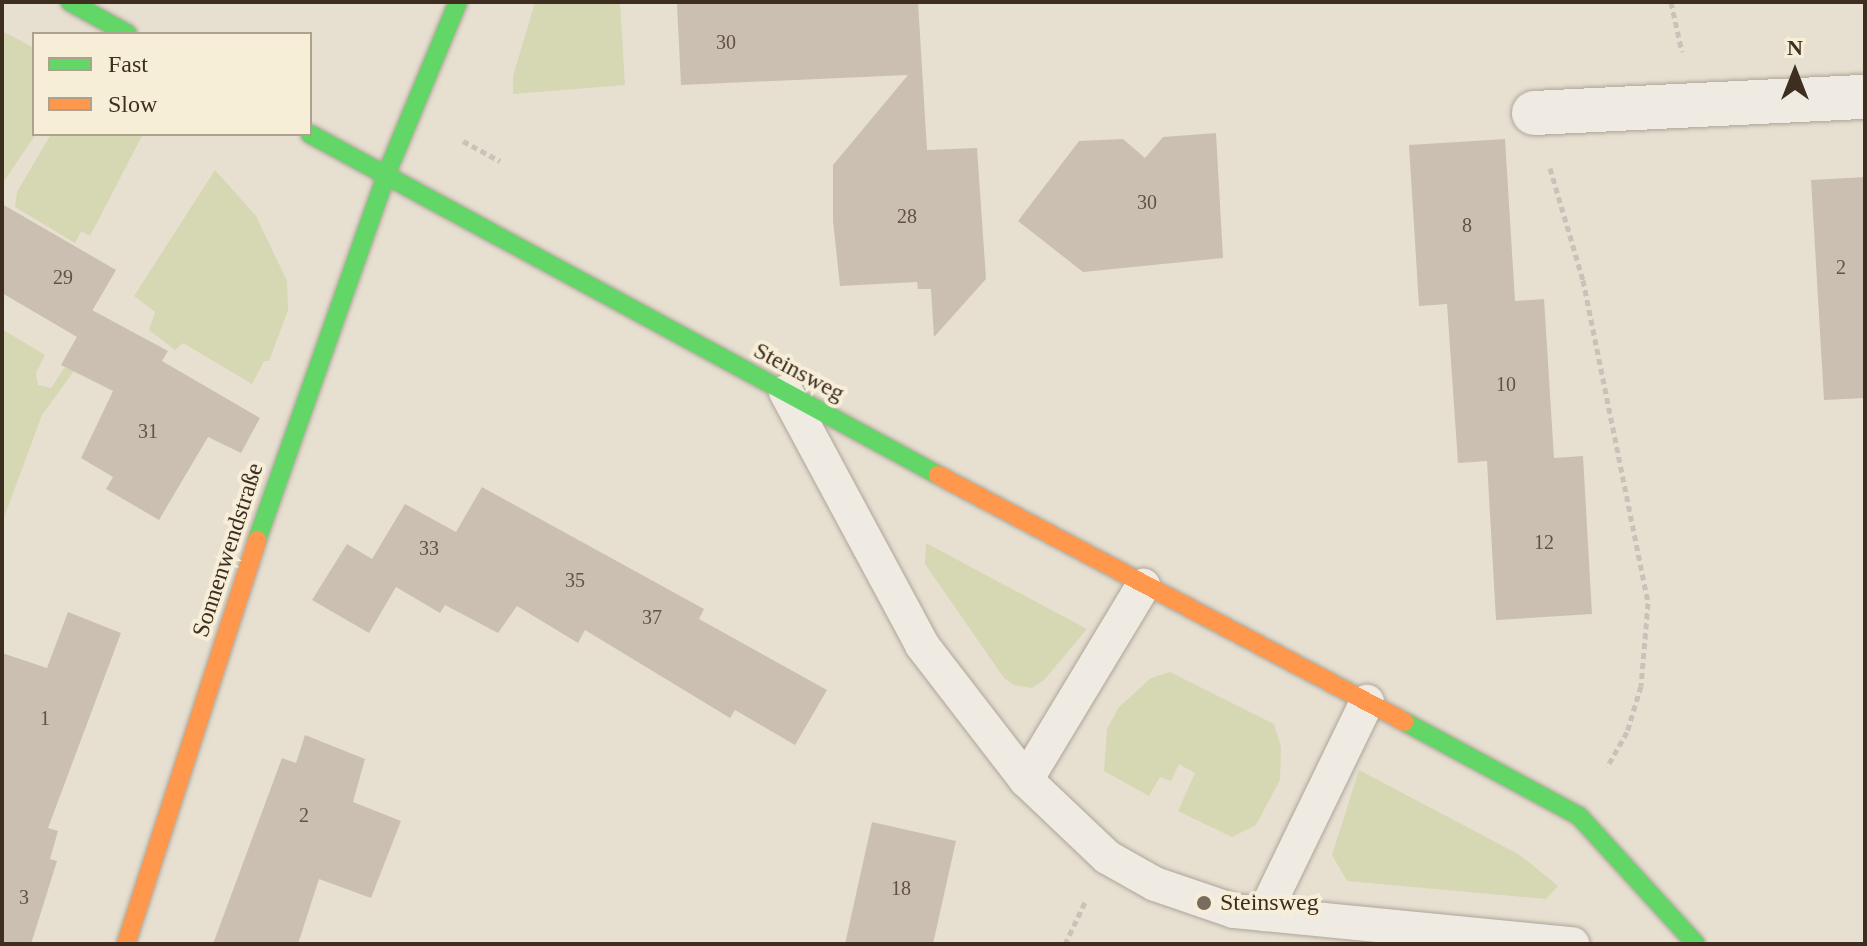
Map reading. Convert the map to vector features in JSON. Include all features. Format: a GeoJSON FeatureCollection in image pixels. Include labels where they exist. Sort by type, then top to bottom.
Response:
{"type":"FeatureCollection","features":[{"type":"Feature","properties":{"kind":"main road"},"geometry":{"type":"LineString","coordinates":[[70,2],[124,32]]}},
{"type":"Feature","properties":{"kind":"main road","name":"Sonnenwendstraße"},"geometry":{"type":"LineString","coordinates":[[126,944],[303,399],[386,175],[458,2]]}},
{"type":"Feature","properties":{"kind":"main road","name":"Steinsweg"},"geometry":{"type":"LineString","coordinates":[[312,135],[1143,586],[1579,816],[1696,944]]}},
{"type":"Feature","properties":{"kind":"street"},"geometry":{"type":"LineString","coordinates":[[1534,113],[1865,97]]}},
{"type":"Feature","properties":{"kind":"lane"},"geometry":{"type":"LineString","coordinates":[[786,392],[922,645],[1026,780],[1107,857],[1204,903],[1264,914],[1572,944]]}},
{"type":"Feature","properties":{"kind":"lane"},"geometry":{"type":"LineString","coordinates":[[1026,780],[1143,586]]}},
{"type":"Feature","properties":{"kind":"lane"},"geometry":{"type":"LineString","coordinates":[[1264,914],[1367,702]]}},
{"type":"Feature","properties":{"kind":"path"},"geometry":{"type":"LineString","coordinates":[[1534,113],[1583,280],[1648,603],[1641,686],[1627,732],[1579,816]]}},
{"type":"Feature","properties":{"kind":"green space"},"geometry":{"type":"Polygon","coordinates":[[[535,2],[620,2],[625,85],[513,94],[513,76],[535,2]]]}},
{"type":"Feature","properties":{"kind":"green space"},"geometry":{"type":"Polygon","coordinates":[[[2,31],[32,47],[32,136],[35,136],[2,184],[2,31]]]}},
{"type":"Feature","properties":{"kind":"green space"},"geometry":{"type":"Polygon","coordinates":[[[50,136],[142,136],[90,236],[81,231],[75,243],[15,207],[17,192],[50,136]]]}},
{"type":"Feature","properties":{"kind":"green space"},"geometry":{"type":"Polygon","coordinates":[[[215,170],[256,216],[287,281],[288,310],[269,361],[264,361],[252,384],[183,343],[175,350],[149,330],[155,312],[134,296],[215,170]]]}},
{"type":"Feature","properties":{"kind":"green space"},"geometry":{"type":"Polygon","coordinates":[[[2,329],[45,355],[36,373],[38,385],[51,388],[65,367],[74,371],[42,415],[2,523],[2,329]]]}},
{"type":"Feature","properties":{"kind":"green space"},"geometry":{"type":"Polygon","coordinates":[[[926,543],[1087,629],[1044,680],[1032,688],[1014,685],[1004,678],[925,564],[926,543]]]}},
{"type":"Feature","properties":{"kind":"green space"},"geometry":{"type":"Polygon","coordinates":[[[1170,672],[1274,724],[1281,747],[1280,780],[1256,825],[1232,837],[1178,811],[1195,773],[1179,764],[1171,781],[1160,777],[1149,796],[1104,771],[1107,729],[1119,707],[1151,678],[1170,672]]]}},
{"type":"Feature","properties":{"kind":"green space"},"geometry":{"type":"Polygon","coordinates":[[[1359,770],[1520,855],[1558,886],[1546,899],[1347,881],[1332,855],[1359,770]]]}},
{"type":"Feature","properties":{"kind":"building"},"geometry":{"type":"Polygon","coordinates":[[[918,2],[927,150],[977,148],[986,279],[934,337],[931,289],[918,289],[917,282],[840,286],[833,221],[833,165],[908,75],[681,85],[677,4],[918,2]]]}},
{"type":"Feature","properties":{"kind":"building"},"geometry":{"type":"Polygon","coordinates":[[[1216,133],[1223,258],[1083,272],[1018,221],[1079,141],[1123,139],[1145,158],[1163,137],[1216,133]]]}},
{"type":"Feature","properties":{"kind":"building"},"geometry":{"type":"Polygon","coordinates":[[[1505,139],[1515,301],[1544,299],[1554,458],[1583,456],[1592,614],[1496,620],[1487,461],[1458,463],[1447,304],[1419,306],[1409,145],[1505,139]]]}},
{"type":"Feature","properties":{"kind":"building"},"geometry":{"type":"Polygon","coordinates":[[[1865,177],[1865,398],[1824,400],[1811,180],[1865,177]]]}},
{"type":"Feature","properties":{"kind":"building"},"geometry":{"type":"Polygon","coordinates":[[[2,204],[116,270],[77,337],[2,293],[2,204]]]}},
{"type":"Feature","properties":{"kind":"building"},"geometry":{"type":"Polygon","coordinates":[[[92,310],[168,351],[162,361],[260,418],[241,453],[208,437],[159,520],[106,489],[113,477],[81,458],[113,391],[61,365],[92,310]]]}},
{"type":"Feature","properties":{"kind":"building"},"geometry":{"type":"Polygon","coordinates":[[[482,487],[704,609],[699,619],[827,690],[795,745],[735,710],[730,718],[585,630],[578,643],[517,606],[498,633],[445,605],[440,613],[396,587],[369,633],[312,600],[347,544],[372,559],[405,504],[456,532],[482,487]]]}},
{"type":"Feature","properties":{"kind":"building"},"geometry":{"type":"Polygon","coordinates":[[[68,612],[121,633],[48,828],[58,831],[50,859],[57,861],[31,944],[2,944],[2,653],[47,668],[68,612]]]}},
{"type":"Feature","properties":{"kind":"building"},"geometry":{"type":"Polygon","coordinates":[[[305,735],[365,759],[353,802],[401,821],[371,898],[319,879],[298,944],[213,944],[282,758],[296,763],[305,735]]]}},
{"type":"Feature","properties":{"kind":"building"},"geometry":{"type":"Polygon","coordinates":[[[872,822],[956,841],[933,944],[845,944],[872,822]]]}},
{"type":"Feature","properties":{"kind":"traffic: fast"},"geometry":{"type":"LineString","coordinates":[[70,2],[124,32]]}},
{"type":"Feature","properties":{"kind":"traffic: fast"},"geometry":{"type":"LineString","coordinates":[[257,540],[386,175],[458,2]]}},
{"type":"Feature","properties":{"kind":"traffic: fast"},"geometry":{"type":"LineString","coordinates":[[312,135],[938,475]]}},
{"type":"Feature","properties":{"kind":"traffic: fast"},"geometry":{"type":"LineString","coordinates":[[1405,722],[1579,816],[1696,944]]}},
{"type":"Feature","properties":{"kind":"traffic: slow"},"geometry":{"type":"LineString","coordinates":[[938,475],[1405,722]]}},
{"type":"Feature","properties":{"kind":"traffic: slow"},"geometry":{"type":"LineString","coordinates":[[126,944],[257,540]]}},
{"type":"Feature","properties":{"kind":"place","name":"Steinsweg"},"geometry":{"type":"Point","coordinates":[1204,903]}}]}
